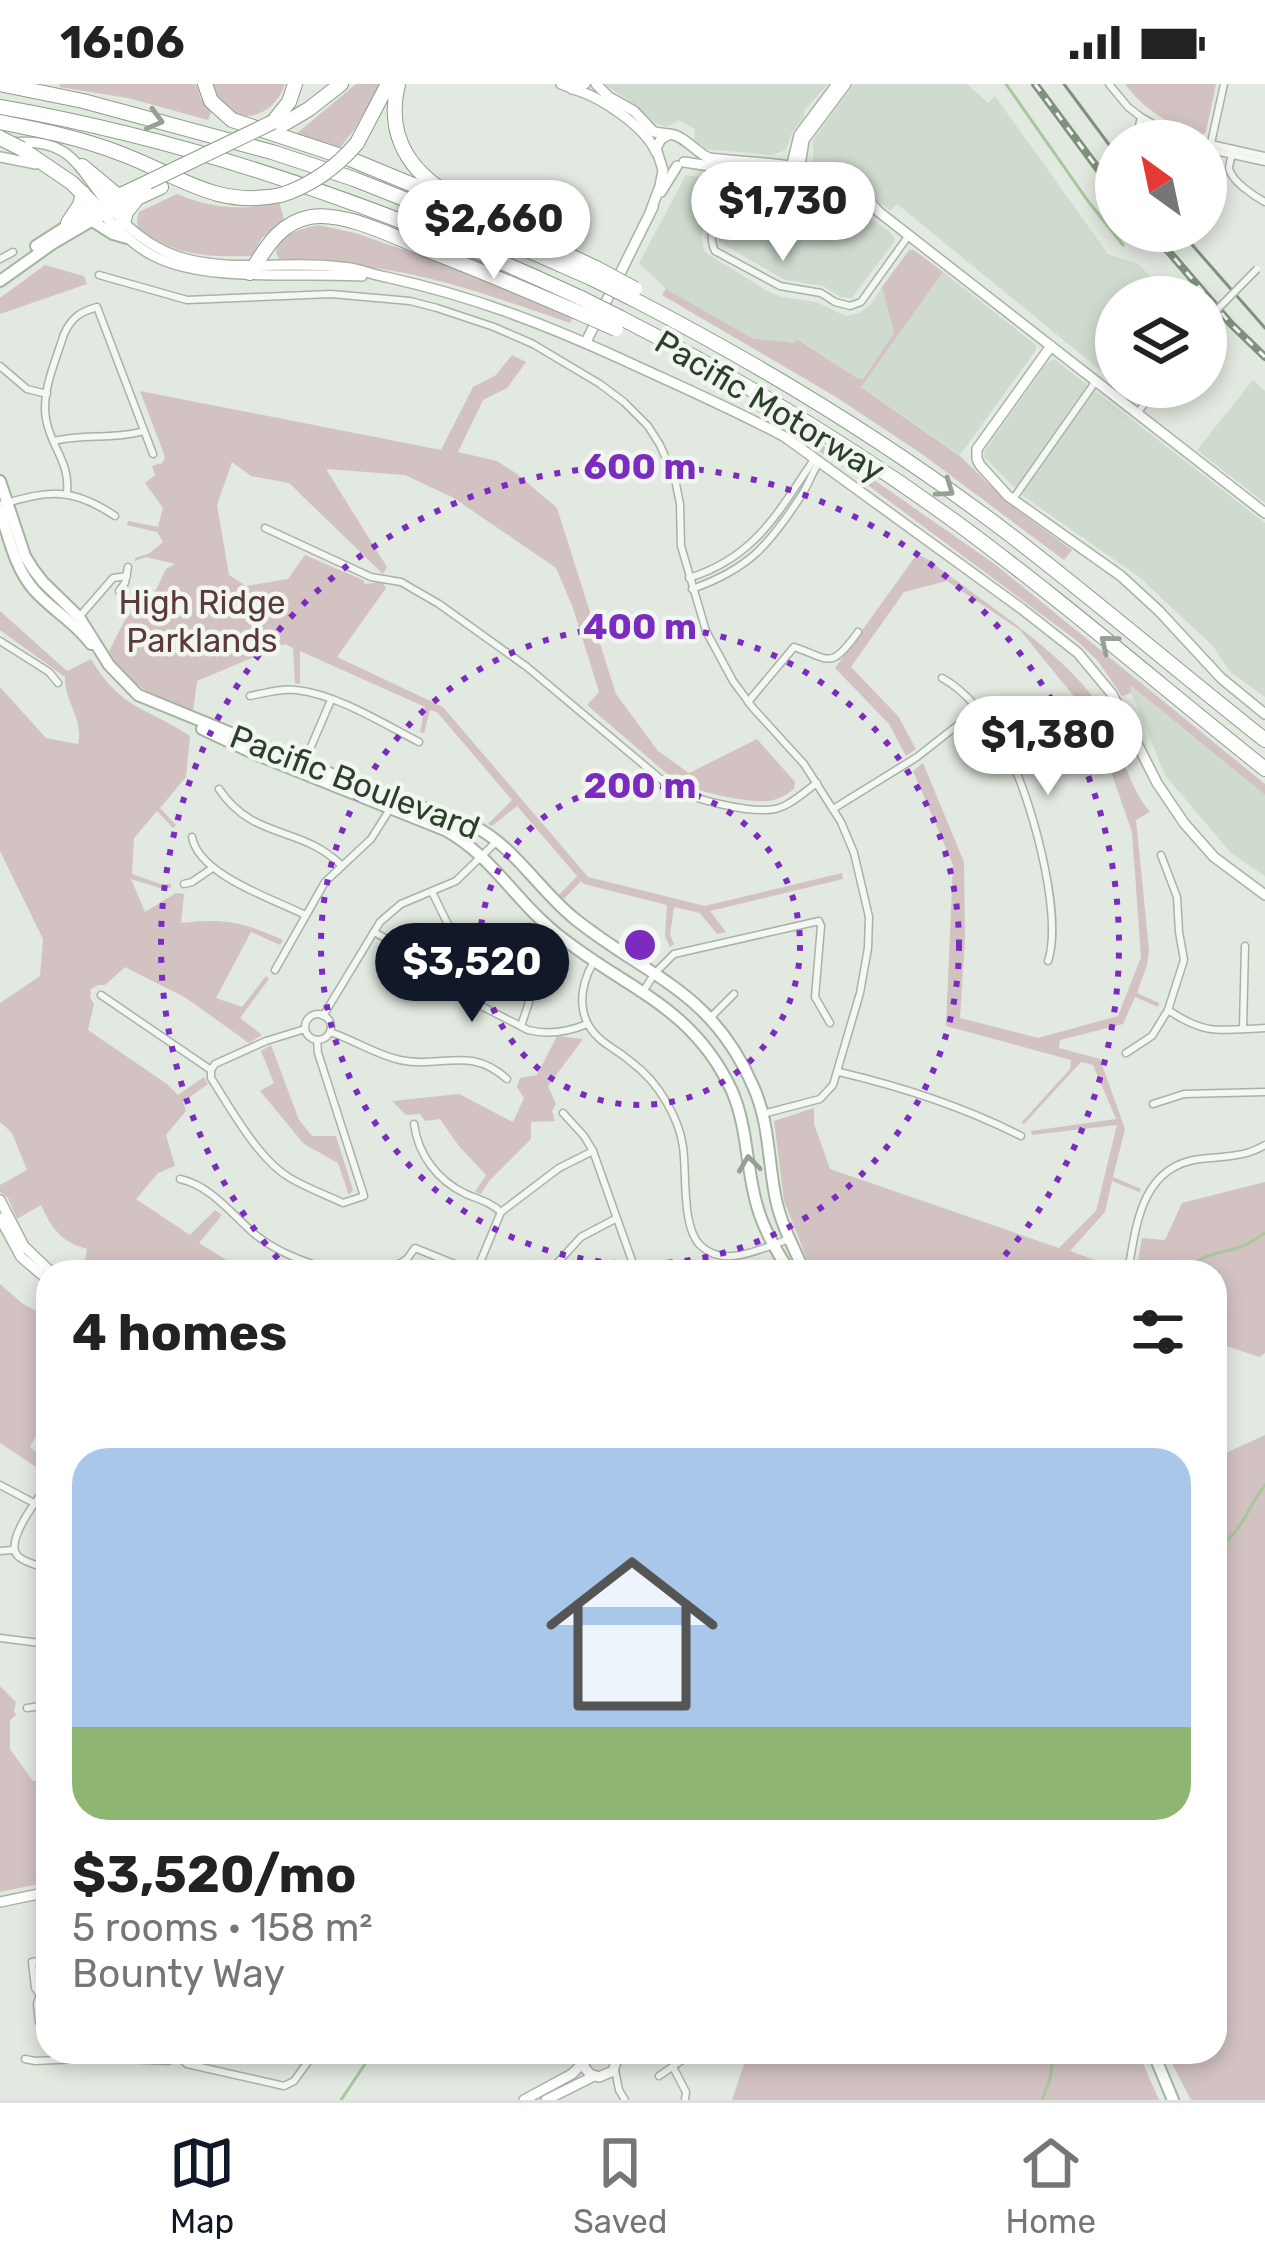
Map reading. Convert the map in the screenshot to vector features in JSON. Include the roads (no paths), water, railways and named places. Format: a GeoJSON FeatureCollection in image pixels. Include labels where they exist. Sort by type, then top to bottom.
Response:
{"type":"FeatureCollection","features":[{"type":"Feature","properties":{"kind":"highway","name":"Pacific Motorway"},"geometry":{"type":"LineString","coordinates":[[0,84],[272,152],[593,273],[797,390],[931,478],[1265,740]]}},
{"type":"Feature","properties":{"kind":"highway"},"geometry":{"type":"LineString","coordinates":[[205,84],[212,101],[232,120],[350,159],[459,204],[593,273]]}},
{"type":"Feature","properties":{"kind":"highway"},"geometry":{"type":"LineString","coordinates":[[278,124],[295,84]]}},
{"type":"Feature","properties":{"kind":"highway"},"geometry":{"type":"LineString","coordinates":[[278,124],[328,84]]}},
{"type":"Feature","properties":{"kind":"highway"},"geometry":{"type":"LineString","coordinates":[[104,208],[278,124],[341,84]]}},
{"type":"Feature","properties":{"kind":"highway"},"geometry":{"type":"LineString","coordinates":[[0,122],[94,143],[215,195],[252,199],[280,194],[319,178],[343,159],[357,143],[388,84]]}},
{"type":"Feature","properties":{"kind":"highway"},"geometry":{"type":"LineString","coordinates":[[398,84],[394,121],[403,150],[419,172],[459,204]]}},
{"type":"Feature","properties":{"kind":"highway","name":"Pacific Motorway"},"geometry":{"type":"LineString","coordinates":[[0,106],[195,152],[326,194],[457,243],[618,324],[636,326],[785,409],[940,512],[1265,769]]}},
{"type":"Feature","properties":{"kind":"highway"},"geometry":{"type":"LineString","coordinates":[[0,141],[22,149],[104,208]]}},
{"type":"Feature","properties":{"kind":"highway"},"geometry":{"type":"LineString","coordinates":[[82,166],[104,187],[104,208]]}},
{"type":"Feature","properties":{"kind":"highway"},"geometry":{"type":"LineString","coordinates":[[125,231],[128,209],[154,184]]}},
{"type":"Feature","properties":{"kind":"highway"},"geometry":{"type":"LineString","coordinates":[[68,223],[80,206],[78,188]]}},
{"type":"Feature","properties":{"kind":"highway"},"geometry":{"type":"LineString","coordinates":[[104,208],[139,197]]}},
{"type":"Feature","properties":{"kind":"highway"},"geometry":{"type":"LineString","coordinates":[[253,269],[284,229],[305,218],[326,216],[578,304]]}},
{"type":"Feature","properties":{"kind":"highway"},"geometry":{"type":"LineString","coordinates":[[270,242],[267,254],[274,265]]}},
{"type":"Feature","properties":{"kind":"main road"},"geometry":{"type":"LineString","coordinates":[[0,277],[68,223],[104,208]]}},
{"type":"Feature","properties":{"kind":"main road"},"geometry":{"type":"LineString","coordinates":[[104,208],[113,234],[125,231]]}},
{"type":"Feature","properties":{"kind":"main road"},"geometry":{"type":"LineString","coordinates":[[0,277],[104,208]]}},
{"type":"Feature","properties":{"kind":"main road","name":"Pacific Boulevard"},"geometry":{"type":"LineString","coordinates":[[0,482],[17,562],[30,585],[76,620],[138,695],[302,768]]}},
{"type":"Feature","properties":{"kind":"main road","name":"Pacific Boulevard"},"geometry":{"type":"LineString","coordinates":[[76,620],[119,686],[147,706],[393,803],[474,826],[497,840],[577,921],[681,991],[710,1017],[740,1059],[763,1114],[777,1202],[800,1260]]}},
{"type":"Feature","properties":{"kind":"main road"},"geometry":{"type":"LineString","coordinates":[[393,803],[482,855],[536,916],[689,1028],[723,1074],[740,1112],[755,1201],[782,1260]]}},
{"type":"Feature","properties":{"kind":"main road"},"geometry":{"type":"LineString","coordinates":[[1158,2064],[1173,2100]]}},
{"type":"Feature","properties":{"kind":"street"},"geometry":{"type":"LineString","coordinates":[[567,87],[585,84]]}},
{"type":"Feature","properties":{"kind":"street"},"geometry":{"type":"LineString","coordinates":[[596,84],[654,132],[678,135],[709,158],[794,174],[842,191],[879,212]]}},
{"type":"Feature","properties":{"kind":"street"},"geometry":{"type":"LineString","coordinates":[[658,156],[670,167],[735,165],[746,158],[780,160],[789,156],[802,130],[841,84]]}},
{"type":"Feature","properties":{"kind":"street"},"geometry":{"type":"LineString","coordinates":[[794,174],[806,137],[841,84]]}},
{"type":"Feature","properties":{"kind":"street"},"geometry":{"type":"LineString","coordinates":[[1109,84],[1128,107],[1147,120]]}},
{"type":"Feature","properties":{"kind":"street"},"geometry":{"type":"LineString","coordinates":[[1215,120],[1224,84]]}},
{"type":"Feature","properties":{"kind":"street"},"geometry":{"type":"LineString","coordinates":[[567,87],[590,95],[638,125],[648,136],[662,170],[651,210],[586,342]]}},
{"type":"Feature","properties":{"kind":"street"},"geometry":{"type":"LineString","coordinates":[[817,110],[835,99]]}},
{"type":"Feature","properties":{"kind":"street"},"geometry":{"type":"LineString","coordinates":[[658,156],[661,139],[670,134]]}},
{"type":"Feature","properties":{"kind":"street"},"geometry":{"type":"LineString","coordinates":[[806,137],[813,171]]}},
{"type":"Feature","properties":{"kind":"street"},"geometry":{"type":"LineString","coordinates":[[0,141],[41,142],[62,150],[82,166]]}},
{"type":"Feature","properties":{"kind":"street"},"geometry":{"type":"LineString","coordinates":[[651,210],[688,150],[687,143]]}},
{"type":"Feature","properties":{"kind":"street"},"geometry":{"type":"LineString","coordinates":[[794,148],[794,174]]}},
{"type":"Feature","properties":{"kind":"street"},"geometry":{"type":"LineString","coordinates":[[1227,150],[1265,159]]}},
{"type":"Feature","properties":{"kind":"street"},"geometry":{"type":"LineString","coordinates":[[1233,152],[1231,174],[1265,202]]}},
{"type":"Feature","properties":{"kind":"street"},"geometry":{"type":"LineString","coordinates":[[0,157],[28,161],[78,188]]}},
{"type":"Feature","properties":{"kind":"street"},"geometry":{"type":"LineString","coordinates":[[735,165],[710,241],[715,251],[779,286],[821,293],[850,305],[861,302],[909,236]]}},
{"type":"Feature","properties":{"kind":"street"},"geometry":{"type":"LineString","coordinates":[[794,174],[826,173],[855,187],[879,212],[1095,380]]}},
{"type":"Feature","properties":{"kind":"street"},"geometry":{"type":"LineString","coordinates":[[104,208],[125,231],[177,258],[253,269],[385,277]]}},
{"type":"Feature","properties":{"kind":"street"},"geometry":{"type":"LineString","coordinates":[[0,259],[13,252]]}},
{"type":"Feature","properties":{"kind":"street"},"geometry":{"type":"LineString","coordinates":[[1227,300],[1265,260]]}},
{"type":"Feature","properties":{"kind":"street"},"geometry":{"type":"LineString","coordinates":[[253,269],[274,265],[351,268],[500,307],[746,416],[817,459],[1078,653],[1112,694],[1157,783],[1184,823],[1214,857],[1265,896]]}},
{"type":"Feature","properties":{"kind":"street"},"geometry":{"type":"LineString","coordinates":[[99,275],[190,300],[331,294],[410,301],[532,344],[600,384],[648,426],[678,492],[681,546],[700,616],[721,662],[748,702],[804,764],[833,809],[854,854],[869,917],[868,948],[839,1072],[830,1090],[820,1099],[763,1114]]}},
{"type":"Feature","properties":{"kind":"street"},"geometry":{"type":"LineString","coordinates":[[188,293],[205,298]]}},
{"type":"Feature","properties":{"kind":"street"},"geometry":{"type":"LineString","coordinates":[[67,494],[67,470],[45,416],[47,394],[69,324],[82,311],[97,307],[153,454]]}},
{"type":"Feature","properties":{"kind":"street"},"geometry":{"type":"LineString","coordinates":[[1051,346],[977,449],[977,459],[1013,500],[1121,576],[1221,678],[1265,714]]}},
{"type":"Feature","properties":{"kind":"street"},"geometry":{"type":"LineString","coordinates":[[0,366],[27,389],[47,394]]}},
{"type":"Feature","properties":{"kind":"street"},"geometry":{"type":"LineString","coordinates":[[1013,500],[1095,382]]}},
{"type":"Feature","properties":{"kind":"street"},"geometry":{"type":"LineString","coordinates":[[1131,408],[1265,513]]}},
{"type":"Feature","properties":{"kind":"street"},"geometry":{"type":"LineString","coordinates":[[1137,413],[1141,408]]}},
{"type":"Feature","properties":{"kind":"street"},"geometry":{"type":"LineString","coordinates":[[54,441],[74,436],[123,438],[143,431]]}},
{"type":"Feature","properties":{"kind":"street"},"geometry":{"type":"LineString","coordinates":[[688,578],[720,566],[752,544],[817,459]]}},
{"type":"Feature","properties":{"kind":"street"},"geometry":{"type":"LineString","coordinates":[[692,589],[729,575],[760,551],[803,493],[817,459]]}},
{"type":"Feature","properties":{"kind":"street"},"geometry":{"type":"LineString","coordinates":[[2,506],[43,494],[67,494],[115,516]]}},
{"type":"Feature","properties":{"kind":"street"},"geometry":{"type":"LineString","coordinates":[[265,528],[371,577],[400,581],[440,604],[527,667],[669,787],[688,797],[776,809],[817,783]]}},
{"type":"Feature","properties":{"kind":"street"},"geometry":{"type":"LineString","coordinates":[[752,544],[760,551]]}},
{"type":"Feature","properties":{"kind":"street"},"geometry":{"type":"LineString","coordinates":[[76,620],[113,578],[128,572],[119,591]]}},
{"type":"Feature","properties":{"kind":"street"},"geometry":{"type":"LineString","coordinates":[[748,702],[794,647],[831,660],[842,654],[858,632]]}},
{"type":"Feature","properties":{"kind":"street"},"geometry":{"type":"LineString","coordinates":[[0,640],[58,683]]}},
{"type":"Feature","properties":{"kind":"street"},"geometry":{"type":"LineString","coordinates":[[942,678],[953,683],[1004,746],[1031,814],[1048,892],[1052,947],[1048,961]]}},
{"type":"Feature","properties":{"kind":"street"},"geometry":{"type":"LineString","coordinates":[[250,697],[300,690],[419,742]]}},
{"type":"Feature","properties":{"kind":"street"},"geometry":{"type":"LineString","coordinates":[[302,768],[331,700]]}},
{"type":"Feature","properties":{"kind":"street"},"geometry":{"type":"LineString","coordinates":[[833,809],[917,758],[977,710]]}},
{"type":"Feature","properties":{"kind":"street"},"geometry":{"type":"LineString","coordinates":[[219,789],[245,818],[324,850],[341,865]]}},
{"type":"Feature","properties":{"kind":"street"},"geometry":{"type":"LineString","coordinates":[[275,970],[325,882],[370,839],[393,803]]}},
{"type":"Feature","properties":{"kind":"street"},"geometry":{"type":"LineString","coordinates":[[192,837],[198,855],[212,868],[305,914]]}},
{"type":"Feature","properties":{"kind":"street"},"geometry":{"type":"LineString","coordinates":[[323,1016],[380,922],[401,904],[456,881],[497,840]]}},
{"type":"Feature","properties":{"kind":"street"},"geometry":{"type":"LineString","coordinates":[[1126,1053],[1153,1036],[1168,1010],[1184,960],[1177,897],[1161,855]]}},
{"type":"Feature","properties":{"kind":"street"},"geometry":{"type":"LineString","coordinates":[[184,884],[212,868]]}},
{"type":"Feature","properties":{"kind":"street"},"geometry":{"type":"LineString","coordinates":[[432,892],[451,930],[468,950],[520,983],[529,1002],[521,1026]]}},
{"type":"Feature","properties":{"kind":"street"},"geometry":{"type":"LineString","coordinates":[[643,991],[674,954],[818,921],[815,997],[830,1023]]}},
{"type":"Feature","properties":{"kind":"street"},"geometry":{"type":"LineString","coordinates":[[374,932],[414,956],[456,993],[521,1026],[549,1033],[587,1024]]}},
{"type":"Feature","properties":{"kind":"street"},"geometry":{"type":"LineString","coordinates":[[1243,1029],[1245,946]]}},
{"type":"Feature","properties":{"kind":"street"},"geometry":{"type":"LineString","coordinates":[[595,959],[581,992],[587,1024],[649,1078],[670,1109],[682,1144],[689,1221],[697,1241],[712,1253],[728,1257],[790,1239]]}},
{"type":"Feature","properties":{"kind":"street"},"geometry":{"type":"LineString","coordinates":[[710,1017],[734,994]]}},
{"type":"Feature","properties":{"kind":"street"},"geometry":{"type":"LineString","coordinates":[[100,995],[211,1070]]}},
{"type":"Feature","properties":{"kind":"street"},"geometry":{"type":"LineString","coordinates":[[1168,1010],[1212,1031],[1265,1028]]}},
{"type":"Feature","properties":{"kind":"street"},"geometry":{"type":"LineString","coordinates":[[304,1029],[309,1037],[325,1038],[330,1022],[323,1016],[310,1017],[304,1029],[215,1064],[211,1078],[277,1168],[343,1203],[364,1196],[317,1040]]}},
{"type":"Feature","properties":{"kind":"street"},"geometry":{"type":"LineString","coordinates":[[329,1032],[410,1062],[473,1060],[507,1079]]}},
{"type":"Feature","properties":{"kind":"street"},"geometry":{"type":"LineString","coordinates":[[839,1072],[944,1101],[1021,1136]]}},
{"type":"Feature","properties":{"kind":"street"},"geometry":{"type":"LineString","coordinates":[[1153,1104],[1184,1094],[1265,1092]]}},
{"type":"Feature","properties":{"kind":"street"},"geometry":{"type":"LineString","coordinates":[[562,1113],[593,1151],[631,1260]]}},
{"type":"Feature","properties":{"kind":"street"},"geometry":{"type":"LineString","coordinates":[[414,1124],[420,1147],[436,1173],[502,1212]]}},
{"type":"Feature","properties":{"kind":"street"},"geometry":{"type":"LineString","coordinates":[[1130,1260],[1140,1209],[1149,1189],[1171,1168],[1192,1160],[1238,1156],[1265,1145]]}},
{"type":"Feature","properties":{"kind":"street"},"geometry":{"type":"LineString","coordinates":[[480,1260],[502,1212],[549,1174],[593,1151]]}},
{"type":"Feature","properties":{"kind":"street"},"geometry":{"type":"LineString","coordinates":[[1150,1167],[1160,1178]]}},
{"type":"Feature","properties":{"kind":"street"},"geometry":{"type":"LineString","coordinates":[[180,1179],[200,1186],[261,1239],[303,1260]]}},
{"type":"Feature","properties":{"kind":"street"},"geometry":{"type":"LineString","coordinates":[[1,1202],[36,1260]]}},
{"type":"Feature","properties":{"kind":"street"},"geometry":{"type":"LineString","coordinates":[[0,1218],[21,1257],[36,1267]]}},
{"type":"Feature","properties":{"kind":"street"},"geometry":{"type":"LineString","coordinates":[[560,1260],[581,1237],[615,1219]]}},
{"type":"Feature","properties":{"kind":"street"},"geometry":{"type":"LineString","coordinates":[[405,1260],[415,1248],[445,1260]]}},
{"type":"Feature","properties":{"kind":"street"},"geometry":{"type":"LineString","coordinates":[[0,1485],[34,1503]]}},
{"type":"Feature","properties":{"kind":"street"},"geometry":{"type":"LineString","coordinates":[[36,1500],[12,1544],[18,1557],[36,1564]]}},
{"type":"Feature","properties":{"kind":"street"},"geometry":{"type":"LineString","coordinates":[[0,1551],[13,1550]]}},
{"type":"Feature","properties":{"kind":"street"},"geometry":{"type":"LineString","coordinates":[[0,1638],[36,1642]]}},
{"type":"Feature","properties":{"kind":"street"},"geometry":{"type":"LineString","coordinates":[[27,1708],[36,1707]]}},
{"type":"Feature","properties":{"kind":"street"},"geometry":{"type":"LineString","coordinates":[[0,1902],[36,1894]]}},
{"type":"Feature","properties":{"kind":"street"},"geometry":{"type":"LineString","coordinates":[[30,1949],[36,1989]]}},
{"type":"Feature","properties":{"kind":"street"},"geometry":{"type":"LineString","coordinates":[[32,1962],[36,1961]]}},
{"type":"Feature","properties":{"kind":"street"},"geometry":{"type":"LineString","coordinates":[[25,2059],[36,2061]]}},
{"type":"Feature","properties":{"kind":"street"},"geometry":{"type":"LineString","coordinates":[[187,2064],[284,2086],[306,2064]]}},
{"type":"Feature","properties":{"kind":"street"},"geometry":{"type":"LineString","coordinates":[[524,2100],[572,2074],[579,2064]]}},
{"type":"Feature","properties":{"kind":"street"},"geometry":{"type":"LineString","coordinates":[[585,2064],[586,2071],[619,2090]]}},
{"type":"Feature","properties":{"kind":"street"},"geometry":{"type":"LineString","coordinates":[[546,2100],[609,2074],[614,2064]]}},
{"type":"Feature","properties":{"kind":"street"},"geometry":{"type":"LineString","coordinates":[[617,2064],[619,2090],[625,2100]]}},
{"type":"Feature","properties":{"kind":"street"},"geometry":{"type":"LineString","coordinates":[[659,2077],[677,2064]]}},
{"type":"Feature","properties":{"kind":"street"},"geometry":{"type":"LineString","coordinates":[[673,2067],[686,2092],[685,2100]]}},
{"type":"Feature","properties":{"kind":"waterway"},"geometry":{"type":"LineString","coordinates":[[1006,84],[1095,210]]}},
{"type":"Feature","properties":{"kind":"waterway"},"geometry":{"type":"LineString","coordinates":[[1200,1260],[1242,1247],[1265,1233]]}},
{"type":"Feature","properties":{"kind":"waterway"},"geometry":{"type":"LineString","coordinates":[[1227,1540],[1265,1485]]}},
{"type":"Feature","properties":{"kind":"waterway"},"geometry":{"type":"LineString","coordinates":[[341,2100],[365,2064]]}},
{"type":"Feature","properties":{"kind":"waterway"},"geometry":{"type":"LineString","coordinates":[[1042,2100],[1052,2064]]}},
{"type":"Feature","properties":{"kind":"tram line"},"geometry":{"type":"LineString","coordinates":[[1064,84],[1095,126]]}},
{"type":"Feature","properties":{"kind":"tram line"},"geometry":{"type":"LineString","coordinates":[[1198,252],[1265,328]]}},
{"type":"Feature","properties":{"kind":"railway"},"geometry":{"type":"LineString","coordinates":[[1035,84],[1095,165]]}},
{"type":"Feature","properties":{"kind":"railway"},"geometry":{"type":"LineString","coordinates":[[1169,252],[1265,357]]}},
{"type":"Feature","properties":{"kind":"park label","name":"High Ridge Parklands"},"geometry":{"type":"Point","coordinates":[202,621]}}]}
